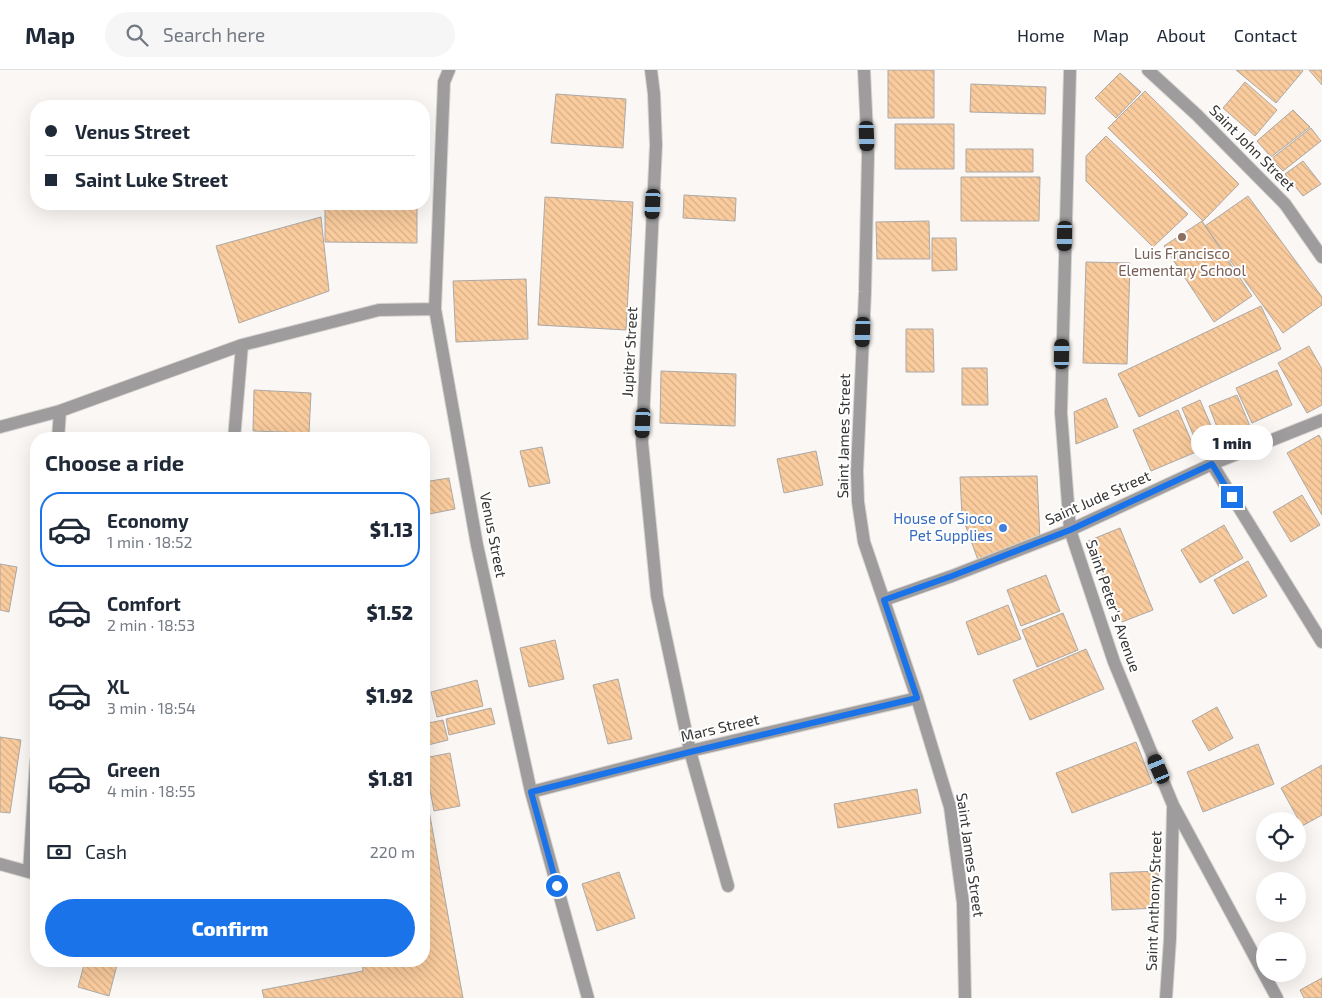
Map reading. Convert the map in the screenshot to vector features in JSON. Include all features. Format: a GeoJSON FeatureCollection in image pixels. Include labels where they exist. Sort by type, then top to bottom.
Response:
{"type":"FeatureCollection","features":[{"type":"Feature","properties":{"kind":"street","name":"Venus Street"},"geometry":{"type":"LineString","coordinates":[[449,70],[444,82],[435,308],[477,544],[531,792],[588,998]]}},
{"type":"Feature","properties":{"kind":"street","name":"Jupiter Street"},"geometry":{"type":"LineString","coordinates":[[651,70],[656,145],[642,442],[657,596],[690,752],[728,886]]}},
{"type":"Feature","properties":{"kind":"street","name":"Saint James Street"},"geometry":{"type":"LineString","coordinates":[[864,70],[868,155],[857,471],[858,502],[864,542],[917,698],[950,807],[962,903],[966,981],[965,998]]}},
{"type":"Feature","properties":{"kind":"street","name":"Saint Peter's Avenue"},"geometry":{"type":"LineString","coordinates":[[1070,70],[1061,413],[1070,530],[1114,662],[1174,805],[1277,998]]}},
{"type":"Feature","properties":{"kind":"street","name":"Saint John Street"},"geometry":{"type":"LineString","coordinates":[[1148,70],[1197,115],[1285,204],[1322,257]]}},
{"type":"Feature","properties":{"kind":"street"},"geometry":{"type":"LineString","coordinates":[[0,427],[60,411],[242,345],[379,310],[435,308]]}},
{"type":"Feature","properties":{"kind":"street"},"geometry":{"type":"LineString","coordinates":[[235,432],[242,345]]}},
{"type":"Feature","properties":{"kind":"street"},"geometry":{"type":"LineString","coordinates":[[58,432],[60,411]]}},
{"type":"Feature","properties":{"kind":"street","name":"Saint Jude Street"},"geometry":{"type":"LineString","coordinates":[[884,600],[1070,530],[1212,464],[1322,420]]}},
{"type":"Feature","properties":{"kind":"street"},"geometry":{"type":"LineString","coordinates":[[1212,464],[1322,642]]}},
{"type":"Feature","properties":{"kind":"street","name":"Mars Street"},"geometry":{"type":"LineString","coordinates":[[531,792],[917,698]]}},
{"type":"Feature","properties":{"kind":"street","name":"Saint Anthony Street"},"geometry":{"type":"LineString","coordinates":[[1166,998],[1170,939],[1174,805]]}},
{"type":"Feature","properties":{"kind":"street"},"geometry":{"type":"LineString","coordinates":[[0,864],[30,872]]}},
{"type":"Feature","properties":{"kind":"building"},"geometry":{"type":"Polygon","coordinates":[[[888,70],[934,70],[934,118],[888,118],[888,70]]]}},
{"type":"Feature","properties":{"kind":"building"},"geometry":{"type":"Polygon","coordinates":[[[1236,70],[1302,70],[1303,71],[1276,103],[1236,70]]]}},
{"type":"Feature","properties":{"kind":"building"},"geometry":{"type":"Polygon","coordinates":[[[1309,70],[1322,70],[1322,85],[1309,70]]]}},
{"type":"Feature","properties":{"kind":"building"},"geometry":{"type":"Polygon","coordinates":[[[1120,73],[1141,92],[1116,118],[1095,98],[1120,73]]]}},
{"type":"Feature","properties":{"kind":"building"},"geometry":{"type":"Polygon","coordinates":[[[1245,82],[1277,110],[1255,136],[1223,108],[1245,82]]]}},
{"type":"Feature","properties":{"kind":"building"},"geometry":{"type":"Polygon","coordinates":[[[971,84],[1046,87],[1045,114],[970,112],[971,84]]]}},
{"type":"Feature","properties":{"kind":"building"},"geometry":{"type":"Polygon","coordinates":[[[1145,91],[1239,184],[1203,221],[1108,128],[1145,91]]]}},
{"type":"Feature","properties":{"kind":"building"},"geometry":{"type":"Polygon","coordinates":[[[556,94],[626,99],[623,148],[551,143],[556,94]]]}},
{"type":"Feature","properties":{"kind":"building"},"geometry":{"type":"Polygon","coordinates":[[[1293,110],[1310,127],[1271,157],[1257,141],[1293,110]]]}},
{"type":"Feature","properties":{"kind":"building"},"geometry":{"type":"Polygon","coordinates":[[[895,124],[954,124],[954,169],[895,169],[895,124]]]}},
{"type":"Feature","properties":{"kind":"building"},"geometry":{"type":"Polygon","coordinates":[[[1311,128],[1321,141],[1283,171],[1271,159],[1311,128]]]}},
{"type":"Feature","properties":{"kind":"building"},"geometry":{"type":"Polygon","coordinates":[[[1106,136],[1188,214],[1153,247],[1086,181],[1086,156],[1106,136]]]}},
{"type":"Feature","properties":{"kind":"building"},"geometry":{"type":"Polygon","coordinates":[[[966,149],[1033,149],[1033,172],[966,172],[966,149]]]}},
{"type":"Feature","properties":{"kind":"building"},"geometry":{"type":"Polygon","coordinates":[[[1303,161],[1321,184],[1303,196],[1285,174],[1303,161]]]}},
{"type":"Feature","properties":{"kind":"building"},"geometry":{"type":"Polygon","coordinates":[[[961,177],[1040,177],[1039,221],[961,221],[961,177]]]}},
{"type":"Feature","properties":{"kind":"building"},"geometry":{"type":"Polygon","coordinates":[[[684,195],[736,198],[735,221],[683,218],[684,195]]]}},
{"type":"Feature","properties":{"kind":"building"},"geometry":{"type":"Polygon","coordinates":[[[1248,196],[1322,297],[1322,305],[1283,333],[1205,226],[1248,196]]]}},
{"type":"Feature","properties":{"kind":"building"},"geometry":{"type":"Polygon","coordinates":[[[545,197],[633,202],[626,330],[538,325],[545,197]]]}},
{"type":"Feature","properties":{"kind":"building"},"geometry":{"type":"Polygon","coordinates":[[[325,210],[417,210],[417,243],[325,242],[325,210]]]}},
{"type":"Feature","properties":{"kind":"building"},"geometry":{"type":"Polygon","coordinates":[[[321,217],[329,291],[239,323],[216,246],[321,217]]]}},
{"type":"Feature","properties":{"kind":"building"},"geometry":{"type":"Polygon","coordinates":[[[929,221],[930,259],[877,259],[876,222],[929,221]]]}},
{"type":"Feature","properties":{"kind":"building"},"geometry":{"type":"Polygon","coordinates":[[[1202,221],[1252,296],[1214,322],[1164,246],[1202,221]]]}},
{"type":"Feature","properties":{"kind":"building"},"geometry":{"type":"Polygon","coordinates":[[[932,238],[956,238],[957,270],[932,271],[932,238]]]}},
{"type":"Feature","properties":{"kind":"building"},"geometry":{"type":"Polygon","coordinates":[[[1086,262],[1130,263],[1127,364],[1083,363],[1086,262]]]}},
{"type":"Feature","properties":{"kind":"building"},"geometry":{"type":"Polygon","coordinates":[[[526,279],[528,339],[456,342],[453,281],[526,279]]]}},
{"type":"Feature","properties":{"kind":"building"},"geometry":{"type":"Polygon","coordinates":[[[1261,306],[1281,349],[1139,417],[1118,374],[1261,306]]]}},
{"type":"Feature","properties":{"kind":"building"},"geometry":{"type":"Polygon","coordinates":[[[906,329],[933,329],[934,372],[906,372],[906,329]]]}},
{"type":"Feature","properties":{"kind":"building"},"geometry":{"type":"Polygon","coordinates":[[[1309,346],[1322,369],[1322,405],[1307,413],[1278,363],[1309,346]]]}},
{"type":"Feature","properties":{"kind":"building"},"geometry":{"type":"Polygon","coordinates":[[[962,368],[987,368],[988,405],[962,405],[962,368]]]}},
{"type":"Feature","properties":{"kind":"building"},"geometry":{"type":"Polygon","coordinates":[[[1277,370],[1292,405],[1252,423],[1236,388],[1277,370]]]}},
{"type":"Feature","properties":{"kind":"building"},"geometry":{"type":"Polygon","coordinates":[[[661,371],[736,374],[735,426],[660,423],[661,371]]]}},
{"type":"Feature","properties":{"kind":"building"},"geometry":{"type":"Polygon","coordinates":[[[254,390],[311,393],[309,432],[253,431],[254,390]]]}},
{"type":"Feature","properties":{"kind":"building"},"geometry":{"type":"Polygon","coordinates":[[[1237,395],[1252,431],[1230,441],[1226,433],[1220,435],[1209,406],[1237,395]]]}},
{"type":"Feature","properties":{"kind":"building"},"geometry":{"type":"Polygon","coordinates":[[[1106,398],[1118,427],[1076,444],[1074,412],[1106,398]]]}},
{"type":"Feature","properties":{"kind":"building"},"geometry":{"type":"Polygon","coordinates":[[[1200,400],[1218,442],[1199,449],[1182,408],[1200,400]]]}},
{"type":"Feature","properties":{"kind":"building"},"geometry":{"type":"Polygon","coordinates":[[[1178,410],[1196,452],[1151,471],[1133,430],[1178,410]]]}},
{"type":"Feature","properties":{"kind":"building"},"geometry":{"type":"Polygon","coordinates":[[[1319,435],[1322,441],[1322,515],[1287,453],[1319,435]]]}},
{"type":"Feature","properties":{"kind":"building"},"geometry":{"type":"Polygon","coordinates":[[[542,447],[550,483],[529,487],[520,451],[542,447]]]}},
{"type":"Feature","properties":{"kind":"building"},"geometry":{"type":"Polygon","coordinates":[[[816,451],[823,485],[784,493],[777,459],[816,451]]]}},
{"type":"Feature","properties":{"kind":"building","name":"House of Sioco Pet Supplies"},"geometry":{"type":"Polygon","coordinates":[[[1037,476],[1040,540],[978,560],[962,516],[960,477],[1037,476]]]}},
{"type":"Feature","properties":{"kind":"building"},"geometry":{"type":"Polygon","coordinates":[[[449,478],[455,509],[430,514],[430,481],[449,478]]]}},
{"type":"Feature","properties":{"kind":"building"},"geometry":{"type":"Polygon","coordinates":[[[1302,495],[1320,525],[1291,542],[1273,512],[1302,495]]]}},
{"type":"Feature","properties":{"kind":"building"},"geometry":{"type":"Polygon","coordinates":[[[1224,525],[1243,558],[1200,583],[1181,550],[1224,525]]]}},
{"type":"Feature","properties":{"kind":"building"},"geometry":{"type":"Polygon","coordinates":[[[1120,528],[1153,610],[1122,622],[1088,541],[1120,528]]]}},
{"type":"Feature","properties":{"kind":"building"},"geometry":{"type":"Polygon","coordinates":[[[1248,561],[1267,596],[1233,614],[1214,580],[1248,561]]]}},
{"type":"Feature","properties":{"kind":"building"},"geometry":{"type":"Polygon","coordinates":[[[0,564],[17,567],[9,612],[0,610],[0,564]]]}},
{"type":"Feature","properties":{"kind":"building"},"geometry":{"type":"Polygon","coordinates":[[[1046,575],[1060,611],[1021,626],[1007,590],[1046,575]]]}},
{"type":"Feature","properties":{"kind":"building"},"geometry":{"type":"Polygon","coordinates":[[[1008,605],[1021,639],[978,655],[966,622],[1008,605]]]}},
{"type":"Feature","properties":{"kind":"building"},"geometry":{"type":"Polygon","coordinates":[[[1063,613],[1078,650],[1037,667],[1022,630],[1063,613]]]}},
{"type":"Feature","properties":{"kind":"building"},"geometry":{"type":"Polygon","coordinates":[[[555,640],[564,679],[529,687],[520,648],[555,640]]]}},
{"type":"Feature","properties":{"kind":"building"},"geometry":{"type":"Polygon","coordinates":[[[1086,649],[1104,689],[1030,720],[1013,680],[1086,649]]]}},
{"type":"Feature","properties":{"kind":"building"},"geometry":{"type":"Polygon","coordinates":[[[618,679],[632,739],[608,744],[593,685],[618,679]]]}},
{"type":"Feature","properties":{"kind":"building"},"geometry":{"type":"Polygon","coordinates":[[[477,680],[483,706],[437,717],[431,692],[477,680]]]}},
{"type":"Feature","properties":{"kind":"building"},"geometry":{"type":"Polygon","coordinates":[[[1217,707],[1233,738],[1209,751],[1192,721],[1217,707]]]}},
{"type":"Feature","properties":{"kind":"building"},"geometry":{"type":"Polygon","coordinates":[[[491,708],[495,724],[449,735],[446,719],[491,708]]]}},
{"type":"Feature","properties":{"kind":"building"},"geometry":{"type":"Polygon","coordinates":[[[443,720],[448,740],[430,744],[430,723],[443,720]]]}},
{"type":"Feature","properties":{"kind":"building"},"geometry":{"type":"Polygon","coordinates":[[[0,737],[21,740],[10,813],[0,812],[0,737]]]}},
{"type":"Feature","properties":{"kind":"building"},"geometry":{"type":"Polygon","coordinates":[[[1136,742],[1152,783],[1072,813],[1056,773],[1136,742]]]}},
{"type":"Feature","properties":{"kind":"building"},"geometry":{"type":"Polygon","coordinates":[[[1258,744],[1274,784],[1203,812],[1187,772],[1258,744]]]}},
{"type":"Feature","properties":{"kind":"building"},"geometry":{"type":"Polygon","coordinates":[[[450,753],[460,806],[434,811],[430,790],[430,757],[450,753]]]}},
{"type":"Feature","properties":{"kind":"building"},"geometry":{"type":"Polygon","coordinates":[[[1322,765],[1322,815],[1306,824],[1306,812],[1294,812],[1281,788],[1322,765]]]}},
{"type":"Feature","properties":{"kind":"building"},"geometry":{"type":"Polygon","coordinates":[[[917,789],[921,813],[838,828],[834,804],[917,789]]]}},
{"type":"Feature","properties":{"kind":"building"},"geometry":{"type":"Polygon","coordinates":[[[430,816],[463,998],[264,998],[262,990],[363,971],[363,967],[430,967],[430,816]]]}},
{"type":"Feature","properties":{"kind":"building"},"geometry":{"type":"Polygon","coordinates":[[[1158,871],[1160,908],[1112,910],[1110,873],[1158,871]]]}},
{"type":"Feature","properties":{"kind":"building"},"geometry":{"type":"Polygon","coordinates":[[[619,872],[635,918],[597,931],[582,884],[619,872]]]}},
{"type":"Feature","properties":{"kind":"building"},"geometry":{"type":"Polygon","coordinates":[[[83,967],[116,967],[109,996],[78,987],[83,967]]]}},
{"type":"Feature","properties":{"kind":"building"},"geometry":{"type":"Polygon","coordinates":[[[1322,978],[1322,998],[1304,998],[1300,990],[1322,978]]]}},
{"type":"Feature","properties":{"kind":"place","name":"Luis Francisco Elementary School"},"geometry":{"type":"Point","coordinates":[1182,237]}},
{"type":"Feature","properties":{"kind":"place","name":"House of Sioco Pet Supplies"},"geometry":{"type":"Point","coordinates":[1003,528]}},
{"type":"Feature","properties":{"kind":"route"},"geometry":{"type":"LineString","coordinates":[[557,886],[531,792],[917,698],[884,600],[1070,530],[1212,464],[1232,497]]}}]}
